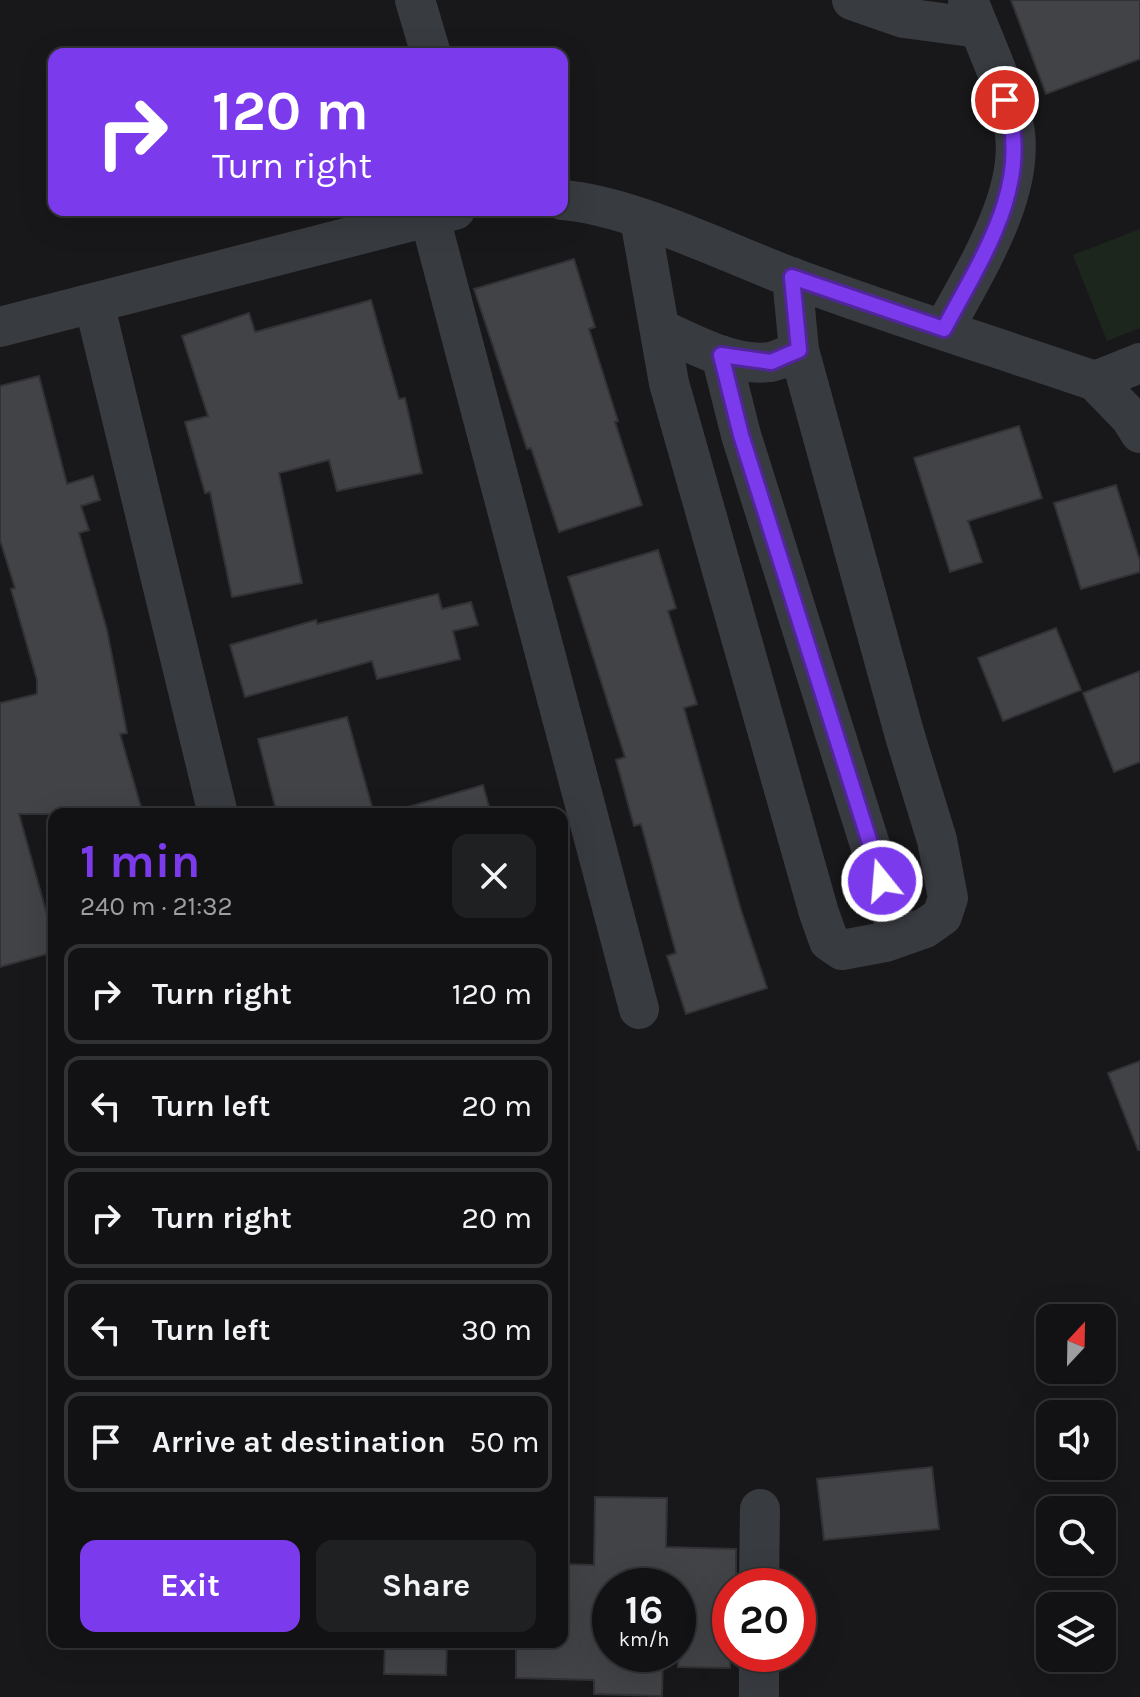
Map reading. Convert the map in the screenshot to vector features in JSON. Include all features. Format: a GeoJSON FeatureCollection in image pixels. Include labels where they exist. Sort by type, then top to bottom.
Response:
{"type":"FeatureCollection","features":[{"type":"Feature","properties":{"kind":"street"},"geometry":{"type":"LineString","coordinates":[[415,0],[429,48]]}},
{"type":"Feature","properties":{"kind":"street"},"geometry":{"type":"LineString","coordinates":[[852,0],[904,18],[974,14],[1014,124],[1014,173],[993,235],[944,329]]}},
{"type":"Feature","properties":{"kind":"street"},"geometry":{"type":"LineString","coordinates":[[568,200],[587,202],[640,219],[792,277],[1095,381],[1130,417],[1140,433]]}},
{"type":"Feature","properties":{"kind":"street"},"geometry":{"type":"LineString","coordinates":[[0,327],[434,216]]}},
{"type":"Feature","properties":{"kind":"street"},"geometry":{"type":"LineString","coordinates":[[442,216],[639,1009]]}},
{"type":"Feature","properties":{"kind":"street"},"geometry":{"type":"LineString","coordinates":[[640,219],[669,383],[737,629],[829,941],[842,950],[925,928],[942,916],[948,898],[937,840],[905,736],[799,350],[792,277]]}},
{"type":"Feature","properties":{"kind":"street"},"geometry":{"type":"LineString","coordinates":[[94,303],[217,808]]}},
{"type":"Feature","properties":{"kind":"street"},"geometry":{"type":"LineString","coordinates":[[660,329],[721,355],[771,362],[799,350]]}},
{"type":"Feature","properties":{"kind":"street"},"geometry":{"type":"LineString","coordinates":[[721,355],[741,435],[899,937]]}},
{"type":"Feature","properties":{"kind":"street"},"geometry":{"type":"LineString","coordinates":[[1095,381],[1140,363]]}},
{"type":"Feature","properties":{"kind":"street"},"geometry":{"type":"LineString","coordinates":[[759,1568],[760,1509]]}},
{"type":"Feature","properties":{"kind":"street"},"geometry":{"type":"LineString","coordinates":[[759,1672],[759,1697]]}},
{"type":"Feature","properties":{"kind":"shaded area"},"geometry":{"type":"Polygon","coordinates":[[[1140,229],[1140,328],[1107,341],[1073,255],[1140,229]]]}},
{"type":"Feature","properties":{"kind":"building"},"geometry":{"type":"Polygon","coordinates":[[[1011,0],[1140,0],[1140,59],[1046,94],[1011,0]]]}},
{"type":"Feature","properties":{"kind":"building"},"geometry":{"type":"Polygon","coordinates":[[[574,259],[595,327],[589,329],[642,505],[559,532],[531,448],[527,449],[474,289],[574,259]]]}},
{"type":"Feature","properties":{"kind":"building"},"geometry":{"type":"Polygon","coordinates":[[[371,300],[399,399],[405,398],[422,473],[337,491],[329,460],[279,473],[302,583],[232,597],[210,492],[205,493],[185,422],[208,416],[182,336],[249,313],[255,332],[371,300]]]}},
{"type":"Feature","properties":{"kind":"building"},"geometry":{"type":"Polygon","coordinates":[[[39,376],[67,484],[93,476],[100,500],[81,506],[89,530],[79,533],[107,630],[127,733],[120,734],[141,808],[48,808],[48,814],[19,814],[48,918],[48,954],[0,967],[0,703],[37,694],[37,680],[0,540],[0,386],[39,376]]]}},
{"type":"Feature","properties":{"kind":"building"},"geometry":{"type":"Polygon","coordinates":[[[1019,426],[1042,498],[968,521],[982,562],[950,572],[914,458],[1019,426]]]}},
{"type":"Feature","properties":{"kind":"building"},"geometry":{"type":"Polygon","coordinates":[[[1116,485],[1140,561],[1140,572],[1081,589],[1054,503],[1116,485]]]}},
{"type":"Feature","properties":{"kind":"building"},"geometry":{"type":"Polygon","coordinates":[[[658,550],[676,608],[668,611],[697,704],[684,708],[741,910],[767,988],[686,1014],[667,956],[676,953],[641,824],[634,826],[616,760],[625,757],[568,577],[658,550]]]}},
{"type":"Feature","properties":{"kind":"building"},"geometry":{"type":"Polygon","coordinates":[[[438,594],[442,609],[471,602],[478,625],[453,631],[460,659],[377,679],[372,661],[245,697],[230,645],[316,620],[317,624],[438,594]]]}},
{"type":"Feature","properties":{"kind":"building"},"geometry":{"type":"Polygon","coordinates":[[[1056,628],[1081,690],[1003,721],[978,658],[1056,628]]]}},
{"type":"Feature","properties":{"kind":"building"},"geometry":{"type":"Polygon","coordinates":[[[1140,671],[1140,762],[1114,772],[1083,693],[1140,671]]]}},
{"type":"Feature","properties":{"kind":"building"},"geometry":{"type":"Polygon","coordinates":[[[347,717],[372,808],[275,808],[258,739],[347,717]]]}},
{"type":"Feature","properties":{"kind":"building"},"geometry":{"type":"Polygon","coordinates":[[[483,785],[489,808],[408,808],[483,785]]]}},
{"type":"Feature","properties":{"kind":"building"},"geometry":{"type":"Polygon","coordinates":[[[1140,1061],[1140,1150],[1138,1150],[1108,1073],[1140,1061]]]}},
{"type":"Feature","properties":{"kind":"building"},"geometry":{"type":"Polygon","coordinates":[[[932,1467],[939,1529],[824,1540],[817,1479],[932,1467]]]}},
{"type":"Feature","properties":{"kind":"building"},"geometry":{"type":"Polygon","coordinates":[[[595,1497],[667,1498],[666,1547],[736,1549],[736,1568],[712,1568],[712,1668],[696,1667],[696,1568],[592,1568],[592,1672],[663,1672],[662,1696],[594,1694],[594,1680],[516,1678],[516,1648],[568,1648],[568,1564],[594,1565],[595,1497]]]}},
{"type":"Feature","properties":{"kind":"building"},"geometry":{"type":"Polygon","coordinates":[[[385,1648],[447,1648],[446,1675],[384,1674],[385,1648]]]}},
{"type":"Feature","properties":{"kind":"route"},"geometry":{"type":"LineString","coordinates":[[882,881],[741,435],[721,355],[771,362],[799,350],[792,277],[944,329],[993,235],[1014,173],[1014,124],[1005,100]]}}]}
